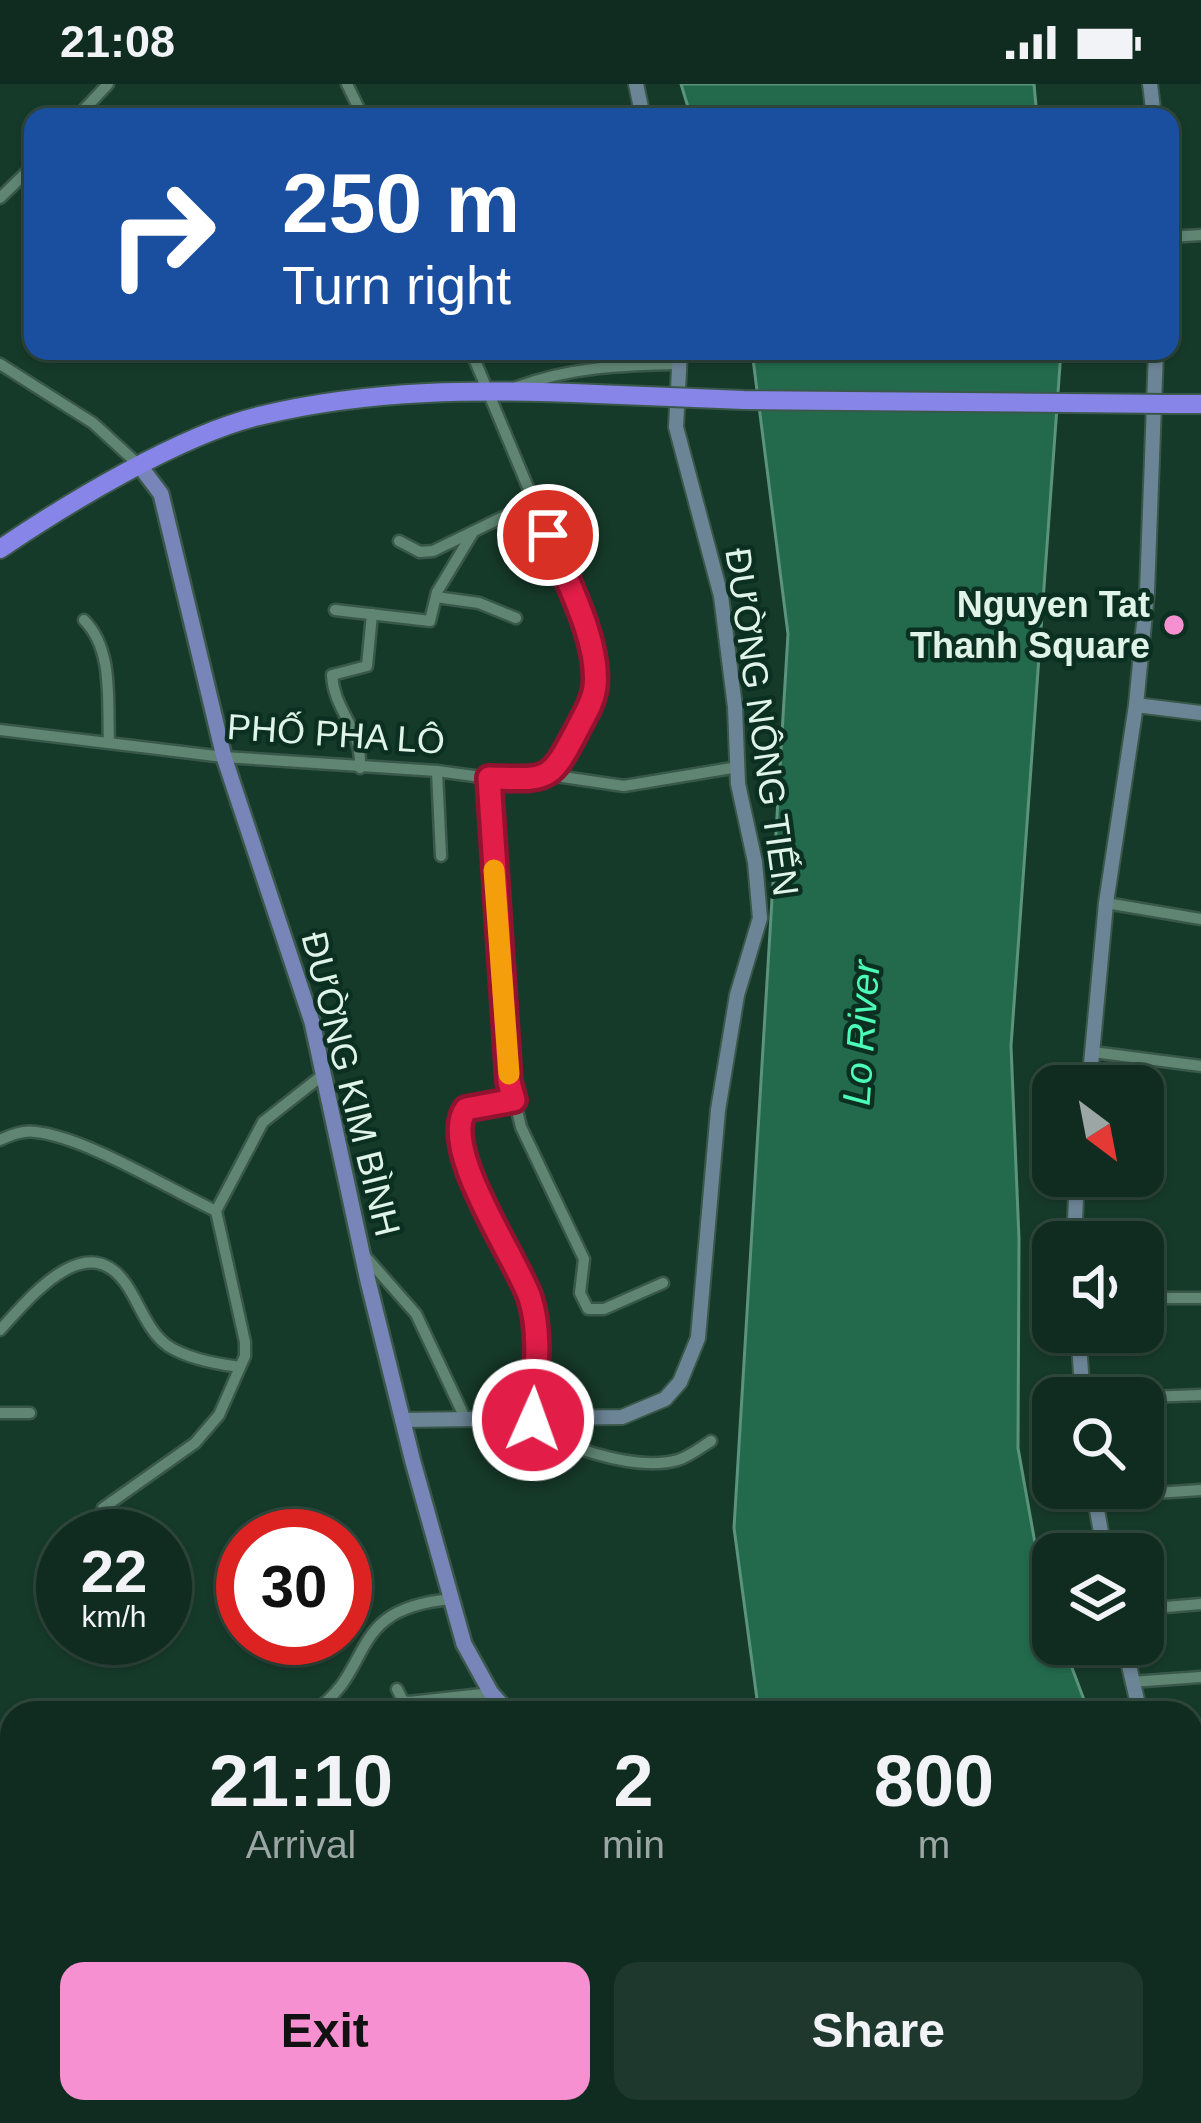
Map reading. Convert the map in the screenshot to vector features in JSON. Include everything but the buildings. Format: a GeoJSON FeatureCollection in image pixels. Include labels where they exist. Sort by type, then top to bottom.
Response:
{"type":"FeatureCollection","features":[{"type":"Feature","properties":{"kind":"highway"},"geometry":{"type":"LineString","coordinates":[[0,549],[256,416],[361,398],[499,391],[744,400],[1201,404]]}},
{"type":"Feature","properties":{"kind":"highway"},"geometry":{"type":"LineString","coordinates":[[0,563],[144,471]]}},
{"type":"Feature","properties":{"kind":"main road","name":"ĐƯỜNG KIM BÌNH"},"geometry":{"type":"LineString","coordinates":[[144,471],[161,494],[224,757],[305,999],[362,1253],[374,1276],[413,1462],[464,1643],[498,1701]]}},
{"type":"Feature","properties":{"kind":"street"},"geometry":{"type":"LineString","coordinates":[[85,108],[108,84]]}},
{"type":"Feature","properties":{"kind":"street"},"geometry":{"type":"LineString","coordinates":[[0,198],[24,175]]}},
{"type":"Feature","properties":{"kind":"street"},"geometry":{"type":"LineString","coordinates":[[477,360],[499,391],[534,502],[586,630],[596,683],[590,704],[549,775]]}},
{"type":"Feature","properties":{"kind":"street"},"geometry":{"type":"LineString","coordinates":[[499,391],[576,370],[663,360]]}},
{"type":"Feature","properties":{"kind":"street","name":"ĐƯỜNG NÔNG TIẾN"},"geometry":{"type":"LineString","coordinates":[[403,1420],[600,1420],[644,1410],[680,1382],[698,1338],[718,1110],[737,995],[760,918],[738,767],[721,596],[676,427],[680,360]]}},
{"type":"Feature","properties":{"kind":"street"},"geometry":{"type":"LineString","coordinates":[[1091,1065],[1106,903],[1136,705],[1147,592],[1156,360]]}},
{"type":"Feature","properties":{"kind":"street"},"geometry":{"type":"LineString","coordinates":[[0,364],[93,423],[144,471]]}},
{"type":"Feature","properties":{"kind":"street"},"geometry":{"type":"LineString","coordinates":[[399,541],[426,552],[534,502]]}},
{"type":"Feature","properties":{"kind":"street"},"geometry":{"type":"LineString","coordinates":[[335,610],[428,622],[436,596],[472,534]]}},
{"type":"Feature","properties":{"kind":"street"},"geometry":{"type":"LineString","coordinates":[[436,596],[479,603],[516,618]]}},
{"type":"Feature","properties":{"kind":"street"},"geometry":{"type":"LineString","coordinates":[[360,768],[360,743],[338,700],[332,674],[367,666],[372,614]]}},
{"type":"Feature","properties":{"kind":"street"},"geometry":{"type":"LineString","coordinates":[[83,620],[101,644],[110,741]]}},
{"type":"Feature","properties":{"kind":"street"},"geometry":{"type":"LineString","coordinates":[[1136,705],[1201,713]]}},
{"type":"Feature","properties":{"kind":"street","name":"PHỐ PHA LÔ"},"geometry":{"type":"LineString","coordinates":[[0,730],[224,757],[489,778],[549,775],[624,786],[738,767]]}},
{"type":"Feature","properties":{"kind":"street"},"geometry":{"type":"LineString","coordinates":[[437,771],[441,856]]}},
{"type":"Feature","properties":{"kind":"street"},"geometry":{"type":"LineString","coordinates":[[489,778],[509,1082],[521,1127],[584,1259],[580,1293],[588,1310],[604,1310],[663,1283]]}},
{"type":"Feature","properties":{"kind":"street"},"geometry":{"type":"LineString","coordinates":[[1106,903],[1201,919]]}},
{"type":"Feature","properties":{"kind":"street"},"geometry":{"type":"LineString","coordinates":[[1093,1052],[1201,1066]]}},
{"type":"Feature","properties":{"kind":"street"},"geometry":{"type":"LineString","coordinates":[[105,1509],[202,1436],[224,1406],[245,1342],[216,1211],[263,1122],[324,1074]]}},
{"type":"Feature","properties":{"kind":"street"},"geometry":{"type":"LineString","coordinates":[[514,1100],[466,1109],[460,1120],[469,1172],[532,1303],[533,1420]]}},
{"type":"Feature","properties":{"kind":"street"},"geometry":{"type":"LineString","coordinates":[[0,1140],[23,1132],[48,1135],[111,1158],[216,1211]]}},
{"type":"Feature","properties":{"kind":"street"},"geometry":{"type":"LineString","coordinates":[[0,1330],[43,1283],[87,1262],[117,1273],[148,1324],[170,1347],[240,1367]]}},
{"type":"Feature","properties":{"kind":"street"},"geometry":{"type":"LineString","coordinates":[[374,1276],[416,1314],[466,1420]]}},
{"type":"Feature","properties":{"kind":"street"},"geometry":{"type":"LineString","coordinates":[[1164,1298],[1201,1298]]}},
{"type":"Feature","properties":{"kind":"street"},"geometry":{"type":"LineString","coordinates":[[1164,1396],[1201,1395]]}},
{"type":"Feature","properties":{"kind":"street"},"geometry":{"type":"LineString","coordinates":[[0,1413],[30,1413]]}},
{"type":"Feature","properties":{"kind":"street"},"geometry":{"type":"LineString","coordinates":[[516,1420],[560,1442],[650,1464],[675,1461],[711,1441]]}},
{"type":"Feature","properties":{"kind":"street"},"geometry":{"type":"LineString","coordinates":[[1164,1491],[1201,1490]]}},
{"type":"Feature","properties":{"kind":"street"},"geometry":{"type":"LineString","coordinates":[[326,1701],[383,1621],[419,1602],[453,1599]]}},
{"type":"Feature","properties":{"kind":"street"},"geometry":{"type":"LineString","coordinates":[[1164,1607],[1201,1604]]}},
{"type":"Feature","properties":{"kind":"street"},"geometry":{"type":"LineString","coordinates":[[1128,1665],[1137,1701]]}},
{"type":"Feature","properties":{"kind":"street"},"geometry":{"type":"LineString","coordinates":[[1131,1682],[1201,1677]]}},
{"type":"Feature","properties":{"kind":"street"},"geometry":{"type":"LineString","coordinates":[[397,1689],[403,1701]]}},
{"type":"Feature","properties":{"kind":"street"},"geometry":{"type":"LineString","coordinates":[[453,1701],[491,1693]]}},
{"type":"Feature","properties":{"kind":"water"},"geometry":{"type":"Polygon","coordinates":[[[681,84],[1034,84],[1036,108],[688,108],[681,84]]]}},
{"type":"Feature","properties":{"kind":"water","name":"Lo River"},"geometry":{"type":"Polygon","coordinates":[[[753,360],[1060,360],[1011,1046],[1019,1239],[1018,1448],[1033,1533],[1032,1665],[1071,1665],[1084,1701],[758,1701],[734,1528],[788,634],[753,360]]]}},
{"type":"Feature","properties":{"kind":"slow traffic"},"geometry":{"type":"LineString","coordinates":[[494,870],[509,1074]]}},
{"type":"Feature","properties":{"kind":"place","name":"Nguyen Tat Thanh Square"},"geometry":{"type":"Point","coordinates":[1174,625]}},
{"type":"Feature","properties":{"kind":"route"},"geometry":{"type":"LineString","coordinates":[[533,1420],[532,1303],[469,1172],[460,1120],[466,1109],[514,1100],[489,778],[549,775],[590,704],[596,683],[586,630],[548,535]]}}]}
